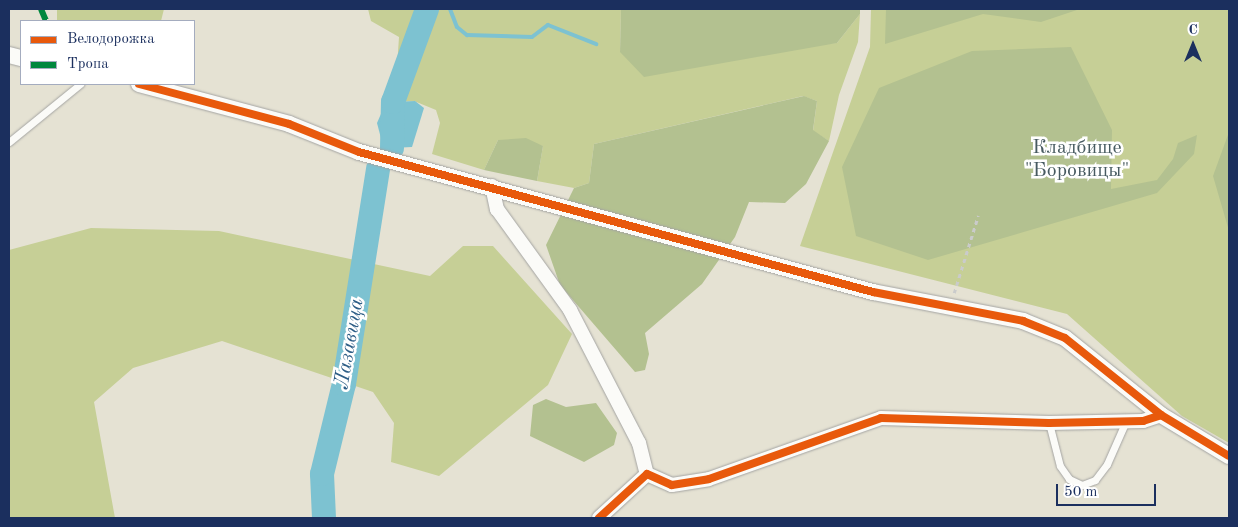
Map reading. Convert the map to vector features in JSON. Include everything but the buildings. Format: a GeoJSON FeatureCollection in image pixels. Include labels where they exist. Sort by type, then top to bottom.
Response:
{"type":"FeatureCollection","features":[{"type":"Feature","properties":{"kind":"street"},"geometry":{"type":"LineString","coordinates":[[143,85],[289,124],[360,152],[492,186],[873,292],[1023,321],[1065,338],[1161,415],[1229,456]]}},
{"type":"Feature","properties":{"kind":"street"},"geometry":{"type":"LineString","coordinates":[[492,186],[497,209],[570,310],[638,443],[647,474]]}},
{"type":"Feature","properties":{"kind":"street"},"geometry":{"type":"LineString","coordinates":[[647,474],[672,485],[710,479],[881,418],[1049,424],[1126,421],[1161,415]]}},
{"type":"Feature","properties":{"kind":"street"},"geometry":{"type":"LineString","coordinates":[[598,518],[647,474]]}},
{"type":"Feature","properties":{"kind":"lane"},"geometry":{"type":"LineString","coordinates":[[9,142],[79,85]]}},
{"type":"Feature","properties":{"kind":"lane"},"geometry":{"type":"LineString","coordinates":[[1049,424],[1060,466],[1069,479],[1082,485],[1095,480],[1107,464],[1126,421]]}},
{"type":"Feature","properties":{"kind":"path"},"geometry":{"type":"LineString","coordinates":[[949,307],[978,216]]}},
{"type":"Feature","properties":{"kind":"green space"},"geometry":{"type":"Polygon","coordinates":[[[57,9],[164,9],[161,20],[57,20],[57,9]]]}},
{"type":"Feature","properties":{"kind":"green space"},"geometry":{"type":"Polygon","coordinates":[[[368,9],[621,9],[620,52],[837,43],[860,14],[858,42],[839,95],[829,141],[813,131],[817,101],[803,96],[594,144],[589,183],[574,188],[537,181],[543,146],[498,140],[484,170],[432,154],[440,123],[436,110],[414,101],[393,102],[384,107],[397,67],[399,37],[371,21],[368,9]]]}},
{"type":"Feature","properties":{"kind":"green space"},"geometry":{"type":"Polygon","coordinates":[[[621,9],[860,9],[860,14],[837,43],[644,77],[620,52],[621,9]]]}},
{"type":"Feature","properties":{"kind":"green space","name":"Кладбище \"Боровицы\""},"geometry":{"type":"Polygon","coordinates":[[[871,9],[1229,9],[1229,443],[1182,416],[1067,314],[800,246],[870,47],[871,9]]]}},
{"type":"Feature","properties":{"kind":"green space"},"geometry":{"type":"Polygon","coordinates":[[[886,9],[1080,9],[1041,22],[983,14],[885,44],[886,9]]]}},
{"type":"Feature","properties":{"kind":"green space"},"geometry":{"type":"Polygon","coordinates":[[[1071,47],[1112,130],[1111,189],[1157,180],[1173,159],[1178,143],[1197,135],[1194,154],[1157,193],[928,260],[856,236],[842,167],[879,88],[972,51],[1071,47]]]}},
{"type":"Feature","properties":{"kind":"green space"},"geometry":{"type":"Polygon","coordinates":[[[804,96],[817,101],[813,130],[829,141],[806,184],[785,203],[749,202],[735,237],[702,284],[645,333],[649,354],[645,370],[635,372],[560,285],[546,245],[574,188],[589,183],[594,144],[804,96]]]}},
{"type":"Feature","properties":{"kind":"green space"},"geometry":{"type":"Polygon","coordinates":[[[1229,132],[1229,231],[1213,176],[1229,132]]]}},
{"type":"Feature","properties":{"kind":"green space"},"geometry":{"type":"Polygon","coordinates":[[[526,138],[543,146],[537,181],[484,170],[498,140],[526,138]]]}},
{"type":"Feature","properties":{"kind":"green space"},"geometry":{"type":"Polygon","coordinates":[[[91,228],[219,231],[430,276],[463,246],[493,246],[572,334],[548,385],[439,476],[391,462],[394,423],[373,392],[222,341],[133,368],[94,402],[115,518],[9,518],[9,250],[91,228]]]}},
{"type":"Feature","properties":{"kind":"green space"},"geometry":{"type":"Polygon","coordinates":[[[546,399],[566,407],[596,403],[617,433],[614,445],[584,462],[530,436],[533,405],[546,399]]]}},
{"type":"Feature","properties":{"kind":"water"},"geometry":{"type":"Polygon","coordinates":[[[415,101],[424,108],[412,147],[392,148],[382,142],[377,123],[384,107],[393,102],[415,101]]]}},
{"type":"Feature","properties":{"kind":"waterway","name":"Лазавица"},"geometry":{"type":"LineString","coordinates":[[392,148],[393,102],[427,9]]}},
{"type":"Feature","properties":{"kind":"waterway"},"geometry":{"type":"LineString","coordinates":[[450,9],[457,27],[467,35],[532,37],[548,25],[596,44]]}},
{"type":"Feature","properties":{"kind":"waterway","name":"Лазавица"},"geometry":{"type":"LineString","coordinates":[[324,518],[322,474],[344,384],[378,169]]}},
{"type":"Feature","properties":{"kind":"marked path"},"geometry":{"type":"LineString","coordinates":[[41,9],[46,20]]}},
{"type":"Feature","properties":{"kind":"cycle path"},"geometry":{"type":"LineString","coordinates":[[143,85],[289,124],[359,152],[873,292],[1023,321],[1065,338],[1161,415],[1229,456]]}},
{"type":"Feature","properties":{"kind":"cycle path"},"geometry":{"type":"LineString","coordinates":[[599,518],[647,474],[672,485],[709,479],[881,418],[1049,423],[1143,421],[1161,415]]}}]}
